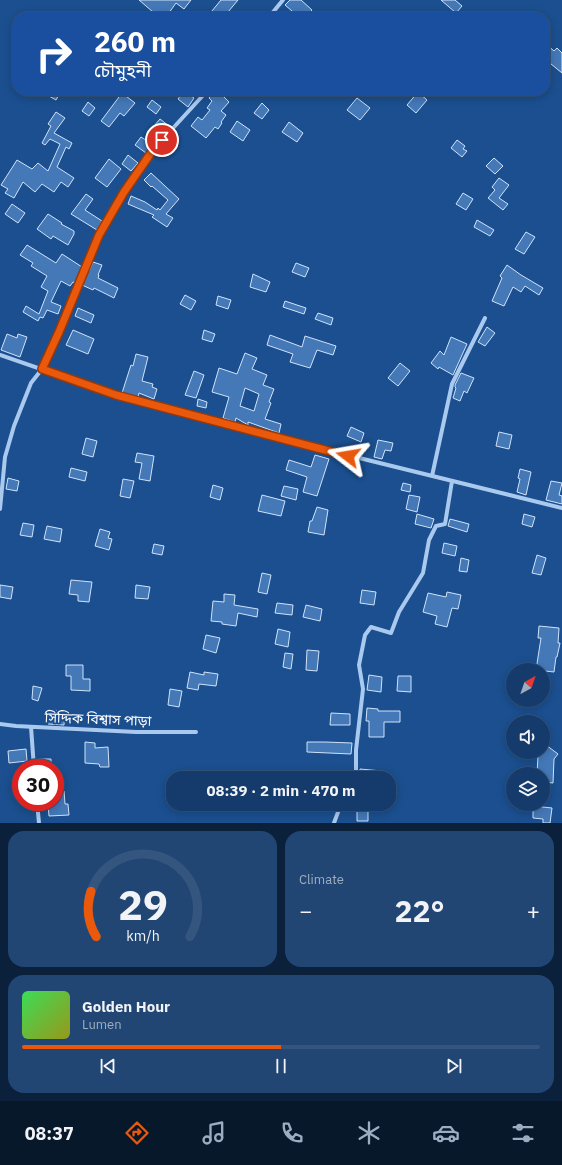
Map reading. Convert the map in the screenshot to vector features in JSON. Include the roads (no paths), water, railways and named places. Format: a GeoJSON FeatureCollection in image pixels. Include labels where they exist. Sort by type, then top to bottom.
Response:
{"type":"FeatureCollection","features":[{"type":"Feature","properties":{"kind":"street"},"geometry":{"type":"LineString","coordinates":[[273,12],[283,0]]}},
{"type":"Feature","properties":{"kind":"street"},"geometry":{"type":"LineString","coordinates":[[0,509],[5,457],[14,426],[31,383],[42,369],[59,332],[99,235],[124,192],[153,150],[202,96]]}},
{"type":"Feature","properties":{"kind":"street"},"geometry":{"type":"LineString","coordinates":[[432,476],[452,384],[485,318]]}},
{"type":"Feature","properties":{"kind":"street"},"geometry":{"type":"LineString","coordinates":[[0,355],[116,395],[335,452],[562,508]]}},
{"type":"Feature","properties":{"kind":"street"},"geometry":{"type":"LineString","coordinates":[[356,771],[356,750],[363,689],[359,665],[365,635],[371,628],[391,633],[399,612],[423,574],[429,540],[436,526],[445,524],[452,481]]}},
{"type":"Feature","properties":{"kind":"street","name":"সিদ্দিক বিশ্বাস পাড়া"},"geometry":{"type":"LineString","coordinates":[[0,724],[31,728],[136,732],[196,732]]}},
{"type":"Feature","properties":{"kind":"street"},"geometry":{"type":"LineString","coordinates":[[31,728],[33,759]]}},
{"type":"Feature","properties":{"kind":"street"},"geometry":{"type":"LineString","coordinates":[[38,811],[39,823]]}},
{"type":"Feature","properties":{"kind":"street"},"geometry":{"type":"LineString","coordinates":[[334,823],[338,811]]}}]}
